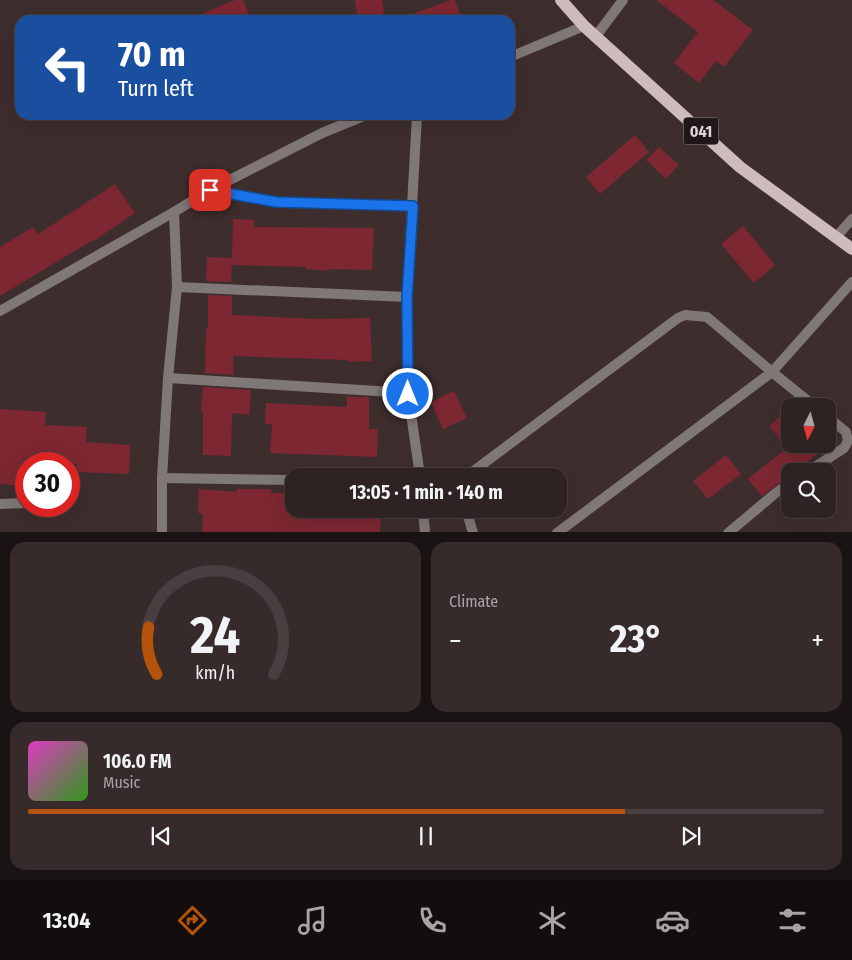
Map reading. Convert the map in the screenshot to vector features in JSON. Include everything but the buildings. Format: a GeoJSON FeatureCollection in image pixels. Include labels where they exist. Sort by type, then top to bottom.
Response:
{"type":"FeatureCollection","features":[{"type":"Feature","properties":{"kind":"main road","name":"041"},"geometry":{"type":"LineString","coordinates":[[561,0],[584,26],[740,167],[852,248]]}},
{"type":"Feature","properties":{"kind":"street"},"geometry":{"type":"LineString","coordinates":[[596,36],[623,0]]}},
{"type":"Feature","properties":{"kind":"street"},"geometry":{"type":"LineString","coordinates":[[515,54],[584,26]]}},
{"type":"Feature","properties":{"kind":"street"},"geometry":{"type":"LineString","coordinates":[[0,311],[210,190],[322,133],[354,120]]}},
{"type":"Feature","properties":{"kind":"street"},"geometry":{"type":"LineString","coordinates":[[416,120],[407,297],[408,394],[419,468]]}},
{"type":"Feature","properties":{"kind":"street"},"geometry":{"type":"LineString","coordinates":[[210,190],[276,202],[413,206]]}},
{"type":"Feature","properties":{"kind":"street"},"geometry":{"type":"LineString","coordinates":[[162,532],[162,478],[168,378],[177,287],[174,212]]}},
{"type":"Feature","properties":{"kind":"street"},"geometry":{"type":"LineString","coordinates":[[837,236],[852,219]]}},
{"type":"Feature","properties":{"kind":"street"},"geometry":{"type":"LineString","coordinates":[[564,531],[772,372],[852,282]]}},
{"type":"Feature","properties":{"kind":"street"},"geometry":{"type":"LineString","coordinates":[[177,287],[407,297]]}},
{"type":"Feature","properties":{"kind":"street"},"geometry":{"type":"LineString","coordinates":[[478,468],[678,318],[685,315],[708,317],[804,398]]}},
{"type":"Feature","properties":{"kind":"street"},"geometry":{"type":"LineString","coordinates":[[168,378],[408,394]]}},
{"type":"Feature","properties":{"kind":"street"},"geometry":{"type":"LineString","coordinates":[[821,463],[844,448],[848,441],[846,432],[836,424]]}},
{"type":"Feature","properties":{"kind":"street"},"geometry":{"type":"LineString","coordinates":[[162,478],[285,480]]}},
{"type":"Feature","properties":{"kind":"street"},"geometry":{"type":"LineString","coordinates":[[728,532],[781,489]]}},
{"type":"Feature","properties":{"kind":"street"},"geometry":{"type":"LineString","coordinates":[[0,504],[15,503]]}},
{"type":"Feature","properties":{"kind":"street"},"geometry":{"type":"LineString","coordinates":[[423,518],[424,532]]}},
{"type":"Feature","properties":{"kind":"street"},"geometry":{"type":"LineString","coordinates":[[469,518],[473,532]]}},
{"type":"Feature","properties":{"kind":"route"},"geometry":{"type":"LineString","coordinates":[[210,190],[276,202],[413,206],[407,297],[408,394]]}}]}
